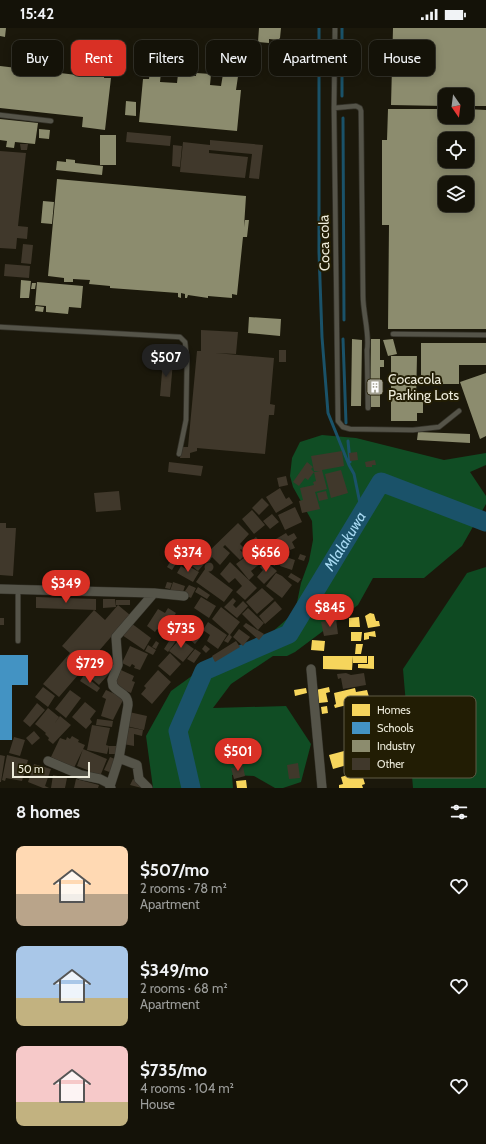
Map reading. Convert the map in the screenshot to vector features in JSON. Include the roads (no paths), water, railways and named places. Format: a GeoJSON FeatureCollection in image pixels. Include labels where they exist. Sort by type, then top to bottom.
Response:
{"type":"FeatureCollection","features":[{"type":"Feature","properties":{"kind":"street"},"geometry":{"type":"LineString","coordinates":[[0,589],[154,593],[184,596]]}},
{"type":"Feature","properties":{"kind":"street"},"geometry":{"type":"LineString","coordinates":[[48,760],[81,775],[100,779],[110,787],[119,758],[128,705],[125,695],[113,686],[112,680],[118,665],[116,637],[154,593]]}},
{"type":"Feature","properties":{"kind":"street"},"geometry":{"type":"LineString","coordinates":[[311,669],[322,788]]}},
{"type":"Feature","properties":{"kind":"street"},"geometry":{"type":"LineString","coordinates":[[119,758],[137,765],[140,780],[148,788]]}},
{"type":"Feature","properties":{"kind":"lane","name":"Coca cola"},"geometry":{"type":"LineString","coordinates":[[335,28],[334,108],[338,419],[343,427],[371,430],[413,430],[439,427],[459,411]]}},
{"type":"Feature","properties":{"kind":"lane"},"geometry":{"type":"LineString","coordinates":[[334,108],[356,106],[360,108],[361,111],[363,299],[364,319],[369,341],[367,350],[368,408]]}},
{"type":"Feature","properties":{"kind":"lane"},"geometry":{"type":"LineString","coordinates":[[0,115],[51,121]]}},
{"type":"Feature","properties":{"kind":"lane"},"geometry":{"type":"LineString","coordinates":[[0,327],[180,337],[185,342],[187,360],[186,420],[178,454]]}},
{"type":"Feature","properties":{"kind":"lane"},"geometry":{"type":"LineString","coordinates":[[393,334],[486,335]]}},
{"type":"Feature","properties":{"kind":"lane"},"geometry":{"type":"LineString","coordinates":[[18,589],[18,641]]}},
{"type":"Feature","properties":{"kind":"waterway"},"geometry":{"type":"LineString","coordinates":[[319,28],[319,252],[322,337],[328,413],[354,474],[362,513]]}},
{"type":"Feature","properties":{"kind":"waterway"},"geometry":{"type":"LineString","coordinates":[[342,28],[342,96]]}},
{"type":"Feature","properties":{"kind":"waterway"},"geometry":{"type":"LineString","coordinates":[[343,118],[344,320]]}},
{"type":"Feature","properties":{"kind":"waterway"},"geometry":{"type":"LineString","coordinates":[[343,339],[346,423]]}},
{"type":"Feature","properties":{"kind":"waterway"},"geometry":{"type":"LineString","coordinates":[[348,441],[350,462]]}},
{"type":"Feature","properties":{"kind":"waterway","name":"Mlalakuwa"},"geometry":{"type":"LineString","coordinates":[[191,788],[178,731],[204,671],[289,634],[381,482],[486,522]]}},
{"type":"Feature","properties":{"kind":"place","name":"Cocacola Parking Lots"},"geometry":{"type":"Point","coordinates":[375,387]}}]}
